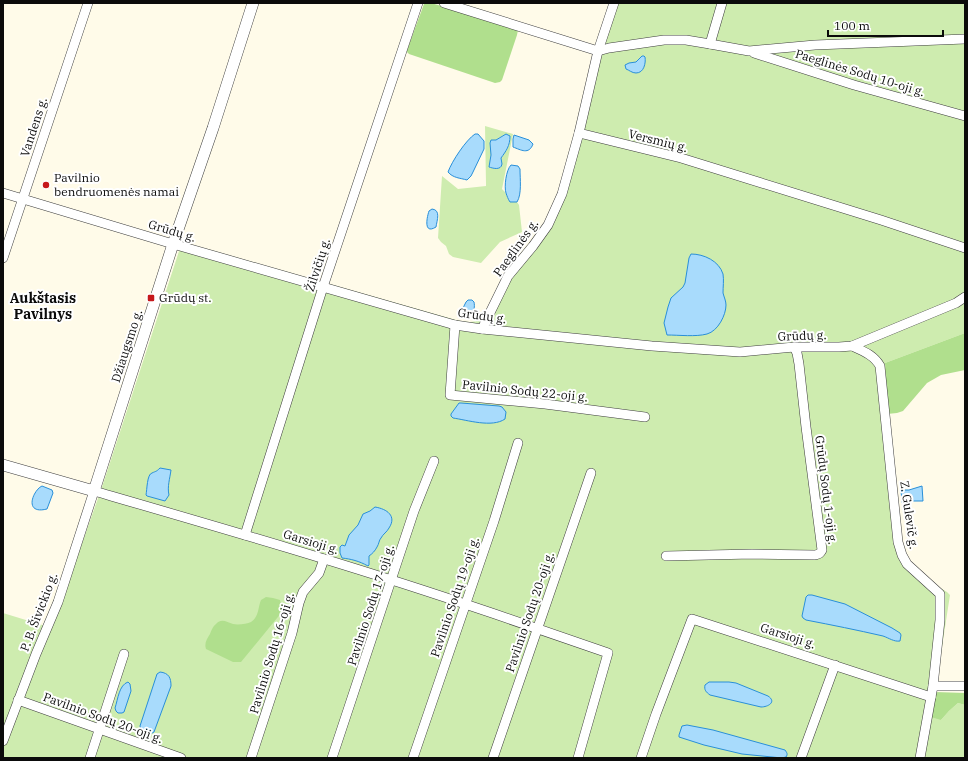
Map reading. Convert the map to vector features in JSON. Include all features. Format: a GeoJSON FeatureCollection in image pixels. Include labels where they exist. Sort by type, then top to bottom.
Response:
{"type":"FeatureCollection","features":[{"type":"Feature","properties":{"kind":"street","name":"Vandens g."},"geometry":{"type":"LineString","coordinates":[[3,258],[88,3]]}},
{"type":"Feature","properties":{"kind":"street","name":"Džiaugsmo g."},"geometry":{"type":"LineString","coordinates":[[94,491],[173,244],[253,3]]}},
{"type":"Feature","properties":{"kind":"street","name":"Žilvičių g."},"geometry":{"type":"LineString","coordinates":[[245,535],[323,287],[418,3]]}},
{"type":"Feature","properties":{"kind":"street"},"geometry":{"type":"LineString","coordinates":[[444,3],[598,51],[664,40],[686,40],[750,51],[815,45],[965,39]]}},
{"type":"Feature","properties":{"kind":"street"},"geometry":{"type":"LineString","coordinates":[[579,133],[598,51],[614,3]]}},
{"type":"Feature","properties":{"kind":"street"},"geometry":{"type":"LineString","coordinates":[[710,44],[722,3]]}},
{"type":"Feature","properties":{"kind":"street","name":"Paeglinės Sodų 10-oji g."},"geometry":{"type":"LineString","coordinates":[[750,51],[854,85],[965,116]]}},
{"type":"Feature","properties":{"kind":"street","name":"Versmių g."},"geometry":{"type":"LineString","coordinates":[[579,133],[681,158],[881,220],[965,248]]}},
{"type":"Feature","properties":{"kind":"street","name":"Paeglinės g."},"geometry":{"type":"LineString","coordinates":[[482,329],[508,276],[548,225],[562,194],[579,133]]}},
{"type":"Feature","properties":{"kind":"street","name":"Grūdų g."},"geometry":{"type":"LineString","coordinates":[[3,193],[173,244],[455,325],[482,329],[652,346],[740,352],[794,347],[839,347],[852,346],[956,303],[965,297]]}},
{"type":"Feature","properties":{"kind":"street","name":"Pavilnio Sodų 22-oji g."},"geometry":{"type":"LineString","coordinates":[[455,325],[450,396],[545,404],[645,417]]}},
{"type":"Feature","properties":{"kind":"street","name":"Z. Gulevič g."},"geometry":{"type":"LineString","coordinates":[[852,346],[872,355],[878,361],[880,366],[898,542],[902,555],[907,564],[940,594],[940,620],[933,686],[920,758]]}},
{"type":"Feature","properties":{"kind":"street","name":"Grūdų Sodų 1-oji g."},"geometry":{"type":"LineString","coordinates":[[666,556],[820,554],[822,550],[799,364],[794,347]]}},
{"type":"Feature","properties":{"kind":"street","name":"Pavilnio Sodų 19-oji g."},"geometry":{"type":"LineString","coordinates":[[413,758],[494,521],[518,443]]}},
{"type":"Feature","properties":{"kind":"street","name":"Pavilnio Sodų 17-oji g."},"geometry":{"type":"LineString","coordinates":[[332,758],[414,511],[434,461]]}},
{"type":"Feature","properties":{"kind":"street","name":"Garsioji g."},"geometry":{"type":"LineString","coordinates":[[3,465],[245,535],[392,580],[608,653],[578,758]]}},
{"type":"Feature","properties":{"kind":"street","name":"Pavilnio Sodų 20-oji g."},"geometry":{"type":"LineString","coordinates":[[493,758],[591,473]]}},
{"type":"Feature","properties":{"kind":"street","name":"P. B. Šivickio g."},"geometry":{"type":"LineString","coordinates":[[3,741],[58,602],[94,491]]}},
{"type":"Feature","properties":{"kind":"street","name":"Pavilnio Sodų 16-oji g."},"geometry":{"type":"LineString","coordinates":[[251,758],[292,633],[303,592],[319,573],[324,559]]}},
{"type":"Feature","properties":{"kind":"street","name":"Garsioji g."},"geometry":{"type":"LineString","coordinates":[[641,758],[692,619],[931,697]]}},
{"type":"Feature","properties":{"kind":"street"},"geometry":{"type":"LineString","coordinates":[[90,758],[124,654]]}},
{"type":"Feature","properties":{"kind":"street"},"geometry":{"type":"LineString","coordinates":[[801,758],[835,665]]}},
{"type":"Feature","properties":{"kind":"street"},"geometry":{"type":"LineString","coordinates":[[933,686],[965,686]]}},
{"type":"Feature","properties":{"kind":"street","name":"Pavilnio Sodų 20-oji g."},"geometry":{"type":"LineString","coordinates":[[18,700],[175,757]]}},
{"type":"Feature","properties":{"kind":"green space"},"geometry":{"type":"Polygon","coordinates":[[[425,3],[431,3],[516,28],[518,30],[502,80],[500,82],[495,83],[409,54],[407,52],[425,3]]]}},
{"type":"Feature","properties":{"kind":"green space"},"geometry":{"type":"Polygon","coordinates":[[[609,3],[965,3],[965,333],[885,363],[887,414],[902,547],[910,561],[937,586],[950,595],[935,692],[941,720],[958,703],[965,705],[965,758],[3,758],[3,613],[52,628],[102,487],[182,242],[456,320],[473,322],[483,318],[514,262],[545,223],[559,191],[572,149],[609,3]]]}},
{"type":"Feature","properties":{"kind":"green space"},"geometry":{"type":"Polygon","coordinates":[[[485,126],[513,134],[502,189],[510,202],[517,202],[519,205],[522,232],[500,242],[481,263],[453,257],[449,254],[446,246],[438,238],[442,176],[458,189],[486,186],[485,126]],[[504,135],[496,140],[491,140],[489,167],[498,169],[501,158],[508,146],[510,136],[504,135]]]}},
{"type":"Feature","properties":{"kind":"green space"},"geometry":{"type":"Polygon","coordinates":[[[965,333],[965,370],[941,375],[927,383],[903,411],[887,414],[885,363],[965,333]]]}},
{"type":"Feature","properties":{"kind":"green space"},"geometry":{"type":"Polygon","coordinates":[[[266,597],[280,600],[282,612],[241,662],[233,662],[206,649],[205,645],[207,639],[213,627],[218,622],[224,621],[233,624],[245,624],[251,622],[257,615],[261,600],[266,597]]]}},
{"type":"Feature","properties":{"kind":"green space"},"geometry":{"type":"Polygon","coordinates":[[[935,692],[965,693],[965,705],[958,703],[941,720],[931,717],[935,692]]]}},
{"type":"Feature","properties":{"kind":"water"},"geometry":{"type":"Polygon","coordinates":[[[642,56],[645,57],[643,70],[639,73],[635,73],[626,69],[625,65],[636,62],[642,56]]]}},
{"type":"Feature","properties":{"kind":"water"},"geometry":{"type":"Polygon","coordinates":[[[478,134],[484,141],[484,149],[471,176],[467,180],[452,176],[448,172],[453,162],[471,137],[478,134]]]}},
{"type":"Feature","properties":{"kind":"water"},"geometry":{"type":"Polygon","coordinates":[[[506,134],[510,136],[510,140],[501,158],[502,164],[500,168],[489,167],[491,140],[496,140],[506,134]]]}},
{"type":"Feature","properties":{"kind":"water"},"geometry":{"type":"Polygon","coordinates":[[[514,135],[529,140],[533,144],[529,150],[524,151],[513,147],[514,135]]]}},
{"type":"Feature","properties":{"kind":"water"},"geometry":{"type":"Polygon","coordinates":[[[511,165],[518,166],[520,169],[520,191],[517,202],[510,202],[505,190],[507,174],[511,165]]]}},
{"type":"Feature","properties":{"kind":"water"},"geometry":{"type":"Polygon","coordinates":[[[432,209],[437,211],[438,218],[436,227],[429,229],[427,217],[429,211],[432,209]]]}},
{"type":"Feature","properties":{"kind":"water"},"geometry":{"type":"Polygon","coordinates":[[[691,254],[701,255],[710,259],[721,269],[723,274],[723,293],[726,304],[725,313],[715,330],[707,334],[693,336],[667,335],[664,323],[668,307],[671,298],[683,287],[685,283],[691,254]]]}},
{"type":"Feature","properties":{"kind":"water"},"geometry":{"type":"Polygon","coordinates":[[[468,300],[472,300],[474,302],[474,309],[472,314],[467,316],[461,312],[468,300]]]}},
{"type":"Feature","properties":{"kind":"water"},"geometry":{"type":"Polygon","coordinates":[[[459,403],[502,407],[506,412],[505,419],[500,422],[487,423],[453,418],[451,414],[459,403]]]}},
{"type":"Feature","properties":{"kind":"water"},"geometry":{"type":"Polygon","coordinates":[[[160,468],[171,470],[168,486],[169,495],[165,501],[146,495],[150,474],[160,468]]]}},
{"type":"Feature","properties":{"kind":"water"},"geometry":{"type":"Polygon","coordinates":[[[42,486],[52,490],[53,493],[47,509],[40,510],[32,505],[32,501],[36,492],[42,486]]]}},
{"type":"Feature","properties":{"kind":"water"},"geometry":{"type":"Polygon","coordinates":[[[922,486],[923,501],[908,501],[902,503],[901,490],[909,490],[922,486]]]}},
{"type":"Feature","properties":{"kind":"water"},"geometry":{"type":"Polygon","coordinates":[[[375,507],[387,511],[392,520],[389,528],[380,539],[378,546],[369,556],[369,565],[368,566],[355,560],[342,558],[340,547],[342,545],[345,546],[349,535],[358,525],[363,514],[375,507]]]}},
{"type":"Feature","properties":{"kind":"water"},"geometry":{"type":"Polygon","coordinates":[[[808,595],[845,604],[900,633],[900,641],[806,620],[802,616],[806,597],[808,595]]]}},
{"type":"Feature","properties":{"kind":"water"},"geometry":{"type":"Polygon","coordinates":[[[160,672],[166,673],[169,676],[171,686],[154,732],[145,734],[142,733],[140,726],[157,674],[160,672]]]}},
{"type":"Feature","properties":{"kind":"water"},"geometry":{"type":"Polygon","coordinates":[[[128,682],[130,684],[131,691],[124,712],[118,713],[115,708],[119,693],[123,686],[128,682]]]}},
{"type":"Feature","properties":{"kind":"water"},"geometry":{"type":"Polygon","coordinates":[[[709,682],[736,683],[768,696],[771,698],[772,702],[769,705],[761,707],[710,695],[706,692],[705,688],[705,685],[709,682]]]}},
{"type":"Feature","properties":{"kind":"water"},"geometry":{"type":"Polygon","coordinates":[[[687,725],[713,730],[785,750],[787,755],[786,757],[782,758],[742,754],[704,745],[679,737],[682,726],[687,725]]]}},
{"type":"Feature","properties":{"kind":"place","name":"Pavilnio bendruomenės namai"},"geometry":{"type":"Point","coordinates":[46,185]}},
{"type":"Feature","properties":{"kind":"place","name":"Grūdų st."},"geometry":{"type":"Point","coordinates":[151,298]}},
{"type":"Feature","properties":{"kind":"district","name":"Aukštasis Pavilnys"},"geometry":{"type":"Point","coordinates":[43,306]}}]}
